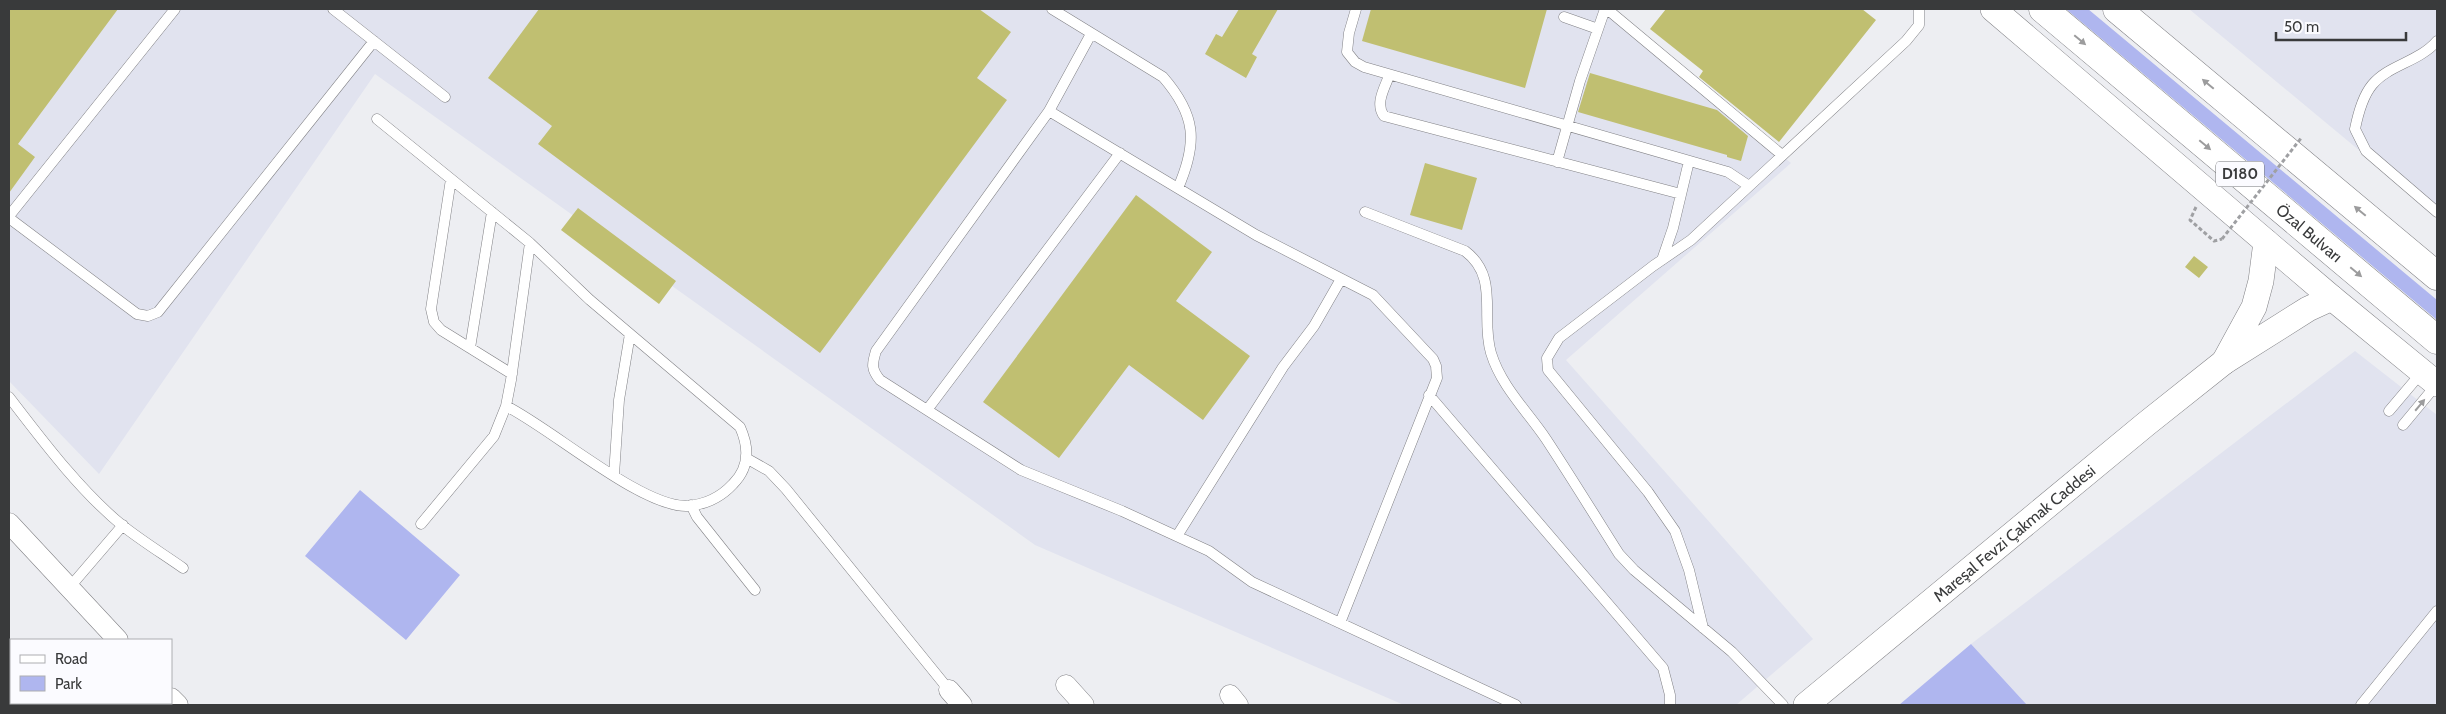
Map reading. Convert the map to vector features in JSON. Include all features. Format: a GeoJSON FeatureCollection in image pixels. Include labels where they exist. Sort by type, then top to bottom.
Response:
{"type":"FeatureCollection","features":[{"type":"Feature","properties":{"kind":"highway","name":"Özal Bulvarı"},"geometry":{"type":"LineString","coordinates":[[2043,9],[2437,340]]}},
{"type":"Feature","properties":{"kind":"highway","name":"D180"},"geometry":{"type":"LineString","coordinates":[[2125,12],[2437,276]]}},
{"type":"Feature","properties":{"kind":"street"},"geometry":{"type":"LineString","coordinates":[[1993,9],[2332,298],[2432,380]]}},
{"type":"Feature","properties":{"kind":"street"},"geometry":{"type":"LineString","coordinates":[[2224,362],[2254,307],[2261,281],[2266,242]]}},
{"type":"Feature","properties":{"kind":"street","name":"Mareşal Fevzi Çakmak Caddesi"},"geometry":{"type":"LineString","coordinates":[[1806,705],[2131,436],[2224,362],[2308,308],[2332,298]]}},
{"type":"Feature","properties":{"kind":"street"},"geometry":{"type":"LineString","coordinates":[[9,523],[117,639]]}},
{"type":"Feature","properties":{"kind":"street"},"geometry":{"type":"LineString","coordinates":[[1066,685],[1084,705]]}},
{"type":"Feature","properties":{"kind":"street"},"geometry":{"type":"LineString","coordinates":[[949,690],[962,705]]}},
{"type":"Feature","properties":{"kind":"lane"},"geometry":{"type":"LineString","coordinates":[[175,9],[9,217],[137,314],[148,316],[158,312],[374,42]]}},
{"type":"Feature","properties":{"kind":"lane"},"geometry":{"type":"LineString","coordinates":[[333,9],[445,97]]}},
{"type":"Feature","properties":{"kind":"lane"},"geometry":{"type":"LineString","coordinates":[[1052,9],[1163,77],[1180,99],[1188,116],[1192,139],[1185,172],[1178,188]]}},
{"type":"Feature","properties":{"kind":"lane"},"geometry":{"type":"LineString","coordinates":[[1356,9],[1349,33],[1347,52],[1355,62],[1364,68],[1728,172],[1749,186]]}},
{"type":"Feature","properties":{"kind":"lane"},"geometry":{"type":"LineString","coordinates":[[1557,162],[1598,29],[1606,9],[1782,155]]}},
{"type":"Feature","properties":{"kind":"lane"},"geometry":{"type":"LineString","coordinates":[[1703,628],[1689,570],[1675,531],[1648,492],[1548,370],[1547,358],[1559,338],[1691,240],[1906,41],[1919,25],[1919,9]]}},
{"type":"Feature","properties":{"kind":"lane"},"geometry":{"type":"LineString","coordinates":[[1564,18],[1598,29]]}},
{"type":"Feature","properties":{"kind":"lane"},"geometry":{"type":"LineString","coordinates":[[1091,34],[1048,111],[876,351],[872,364],[873,372],[880,380],[1021,470],[1178,536],[1209,551],[1252,582],[1516,705]]}},
{"type":"Feature","properties":{"kind":"lane"},"geometry":{"type":"LineString","coordinates":[[2437,40],[2424,53],[2380,77],[2372,85],[2364,101],[2355,129],[2366,151],[2437,212]]}},
{"type":"Feature","properties":{"kind":"lane"},"geometry":{"type":"LineString","coordinates":[[1389,76],[1379,102],[1379,110],[1384,116],[1681,194]]}},
{"type":"Feature","properties":{"kind":"lane"},"geometry":{"type":"LineString","coordinates":[[1048,111],[1256,235],[1373,295],[1433,359],[1437,378],[1340,623]]}},
{"type":"Feature","properties":{"kind":"lane"},"geometry":{"type":"LineString","coordinates":[[377,119],[530,243],[630,334],[740,427],[746,442],[746,458],[735,482],[714,499],[691,505],[675,504],[636,488],[540,425],[506,406]]}},
{"type":"Feature","properties":{"kind":"lane"},"geometry":{"type":"LineString","coordinates":[[927,410],[1120,153]]}},
{"type":"Feature","properties":{"kind":"lane"},"geometry":{"type":"LineString","coordinates":[[1662,260],[1673,228],[1689,161]]}},
{"type":"Feature","properties":{"kind":"lane"},"geometry":{"type":"LineString","coordinates":[[452,179],[431,309],[434,322],[441,330],[512,374]]}},
{"type":"Feature","properties":{"kind":"lane"},"geometry":{"type":"LineString","coordinates":[[470,348],[492,212]]}},
{"type":"Feature","properties":{"kind":"lane"},"geometry":{"type":"LineString","coordinates":[[1365,212],[1465,251],[1476,259],[1485,276],[1488,339],[1491,353],[1502,380],[1545,438],[1619,554],[1634,570],[1732,652],[1783,705]]}},
{"type":"Feature","properties":{"kind":"lane"},"geometry":{"type":"LineString","coordinates":[[421,524],[494,436],[506,406],[530,243]]}},
{"type":"Feature","properties":{"kind":"lane"},"geometry":{"type":"LineString","coordinates":[[1178,536],[1283,367],[1318,321],[1341,278]]}},
{"type":"Feature","properties":{"kind":"lane"},"geometry":{"type":"LineString","coordinates":[[614,475],[618,400],[630,334]]}},
{"type":"Feature","properties":{"kind":"lane"},"geometry":{"type":"LineString","coordinates":[[2389,411],[2432,380]]}},
{"type":"Feature","properties":{"kind":"lane"},"geometry":{"type":"LineString","coordinates":[[2403,425],[2432,380]]}},
{"type":"Feature","properties":{"kind":"lane"},"geometry":{"type":"LineString","coordinates":[[1429,395],[1663,668],[1670,695],[1670,705]]}},
{"type":"Feature","properties":{"kind":"lane"},"geometry":{"type":"LineString","coordinates":[[9,396],[43,442],[98,502],[123,525],[183,568]]}},
{"type":"Feature","properties":{"kind":"lane"},"geometry":{"type":"LineString","coordinates":[[746,458],[769,471],[786,489],[949,690]]}},
{"type":"Feature","properties":{"kind":"lane"},"geometry":{"type":"LineString","coordinates":[[691,505],[697,517],[755,590]]}},
{"type":"Feature","properties":{"kind":"lane"},"geometry":{"type":"LineString","coordinates":[[69,588],[123,525]]}},
{"type":"Feature","properties":{"kind":"lane"},"geometry":{"type":"LineString","coordinates":[[2361,705],[2437,611]]}},
{"type":"Feature","properties":{"kind":"path"},"geometry":{"type":"LineString","coordinates":[[2205,190],[2190,220],[2214,241],[2222,239],[2302,137]]}},
{"type":"Feature","properties":{"kind":"shaded area"},"geometry":{"type":"Polygon","coordinates":[[[9,9],[1601,9],[1791,163],[1566,360],[1813,639],[1736,705],[1404,705],[1035,545],[375,74],[99,474],[9,381],[9,9]]]}},
{"type":"Feature","properties":{"kind":"shaded area"},"geometry":{"type":"Polygon","coordinates":[[[2189,9],[2437,9],[2437,215],[2189,9]]]}},
{"type":"Feature","properties":{"kind":"shaded area"},"geometry":{"type":"Polygon","coordinates":[[[2355,351],[2437,415],[2437,705],[2027,705],[1971,644],[2355,351]]]}},
{"type":"Feature","properties":{"kind":"green space"},"geometry":{"type":"Polygon","coordinates":[[[2066,9],[2088,9],[2437,300],[2437,320],[2066,9]]]}},
{"type":"Feature","properties":{"kind":"green space"},"geometry":{"type":"Polygon","coordinates":[[[360,490],[460,575],[406,640],[305,556],[360,490]]]}},
{"type":"Feature","properties":{"kind":"green space"},"geometry":{"type":"Polygon","coordinates":[[[1971,644],[2027,705],[1899,705],[1971,644]]]}},
{"type":"Feature","properties":{"kind":"building"},"geometry":{"type":"Polygon","coordinates":[[[9,9],[118,9],[18,144],[35,157],[9,193],[9,9]]]}},
{"type":"Feature","properties":{"kind":"building"},"geometry":{"type":"Polygon","coordinates":[[[539,9],[979,9],[1011,32],[977,78],[1007,100],[820,353],[538,144],[552,126],[488,78],[539,9]]]}},
{"type":"Feature","properties":{"kind":"building"},"geometry":{"type":"Polygon","coordinates":[[[1239,9],[1278,9],[1252,54],[1257,57],[1246,78],[1205,54],[1216,34],[1222,37],[1239,9]]]}},
{"type":"Feature","properties":{"kind":"building"},"geometry":{"type":"Polygon","coordinates":[[[1371,9],[1547,9],[1525,88],[1362,41],[1371,9]]]}},
{"type":"Feature","properties":{"kind":"building"},"geometry":{"type":"Polygon","coordinates":[[[1666,9],[1862,9],[1876,20],[1779,142],[1699,77],[1703,71],[1650,29],[1666,9]]]}},
{"type":"Feature","properties":{"kind":"building"},"geometry":{"type":"Polygon","coordinates":[[[1590,73],[1717,110],[1748,136],[1741,161],[1727,157],[1727,155],[1578,112],[1590,73]]]}},
{"type":"Feature","properties":{"kind":"building"},"geometry":{"type":"Polygon","coordinates":[[[1425,163],[1477,178],[1462,230],[1410,215],[1425,163]]]}},
{"type":"Feature","properties":{"kind":"building"},"geometry":{"type":"Polygon","coordinates":[[[1136,195],[1212,252],[1176,301],[1250,356],[1203,420],[1129,365],[1059,458],[983,402],[1136,195]]]}},
{"type":"Feature","properties":{"kind":"building"},"geometry":{"type":"Polygon","coordinates":[[[578,208],[676,281],[659,304],[561,230],[578,208]]]}},
{"type":"Feature","properties":{"kind":"building"},"geometry":{"type":"Polygon","coordinates":[[[2194,256],[2208,267],[2199,278],[2185,267],[2194,256]]]}}]}
